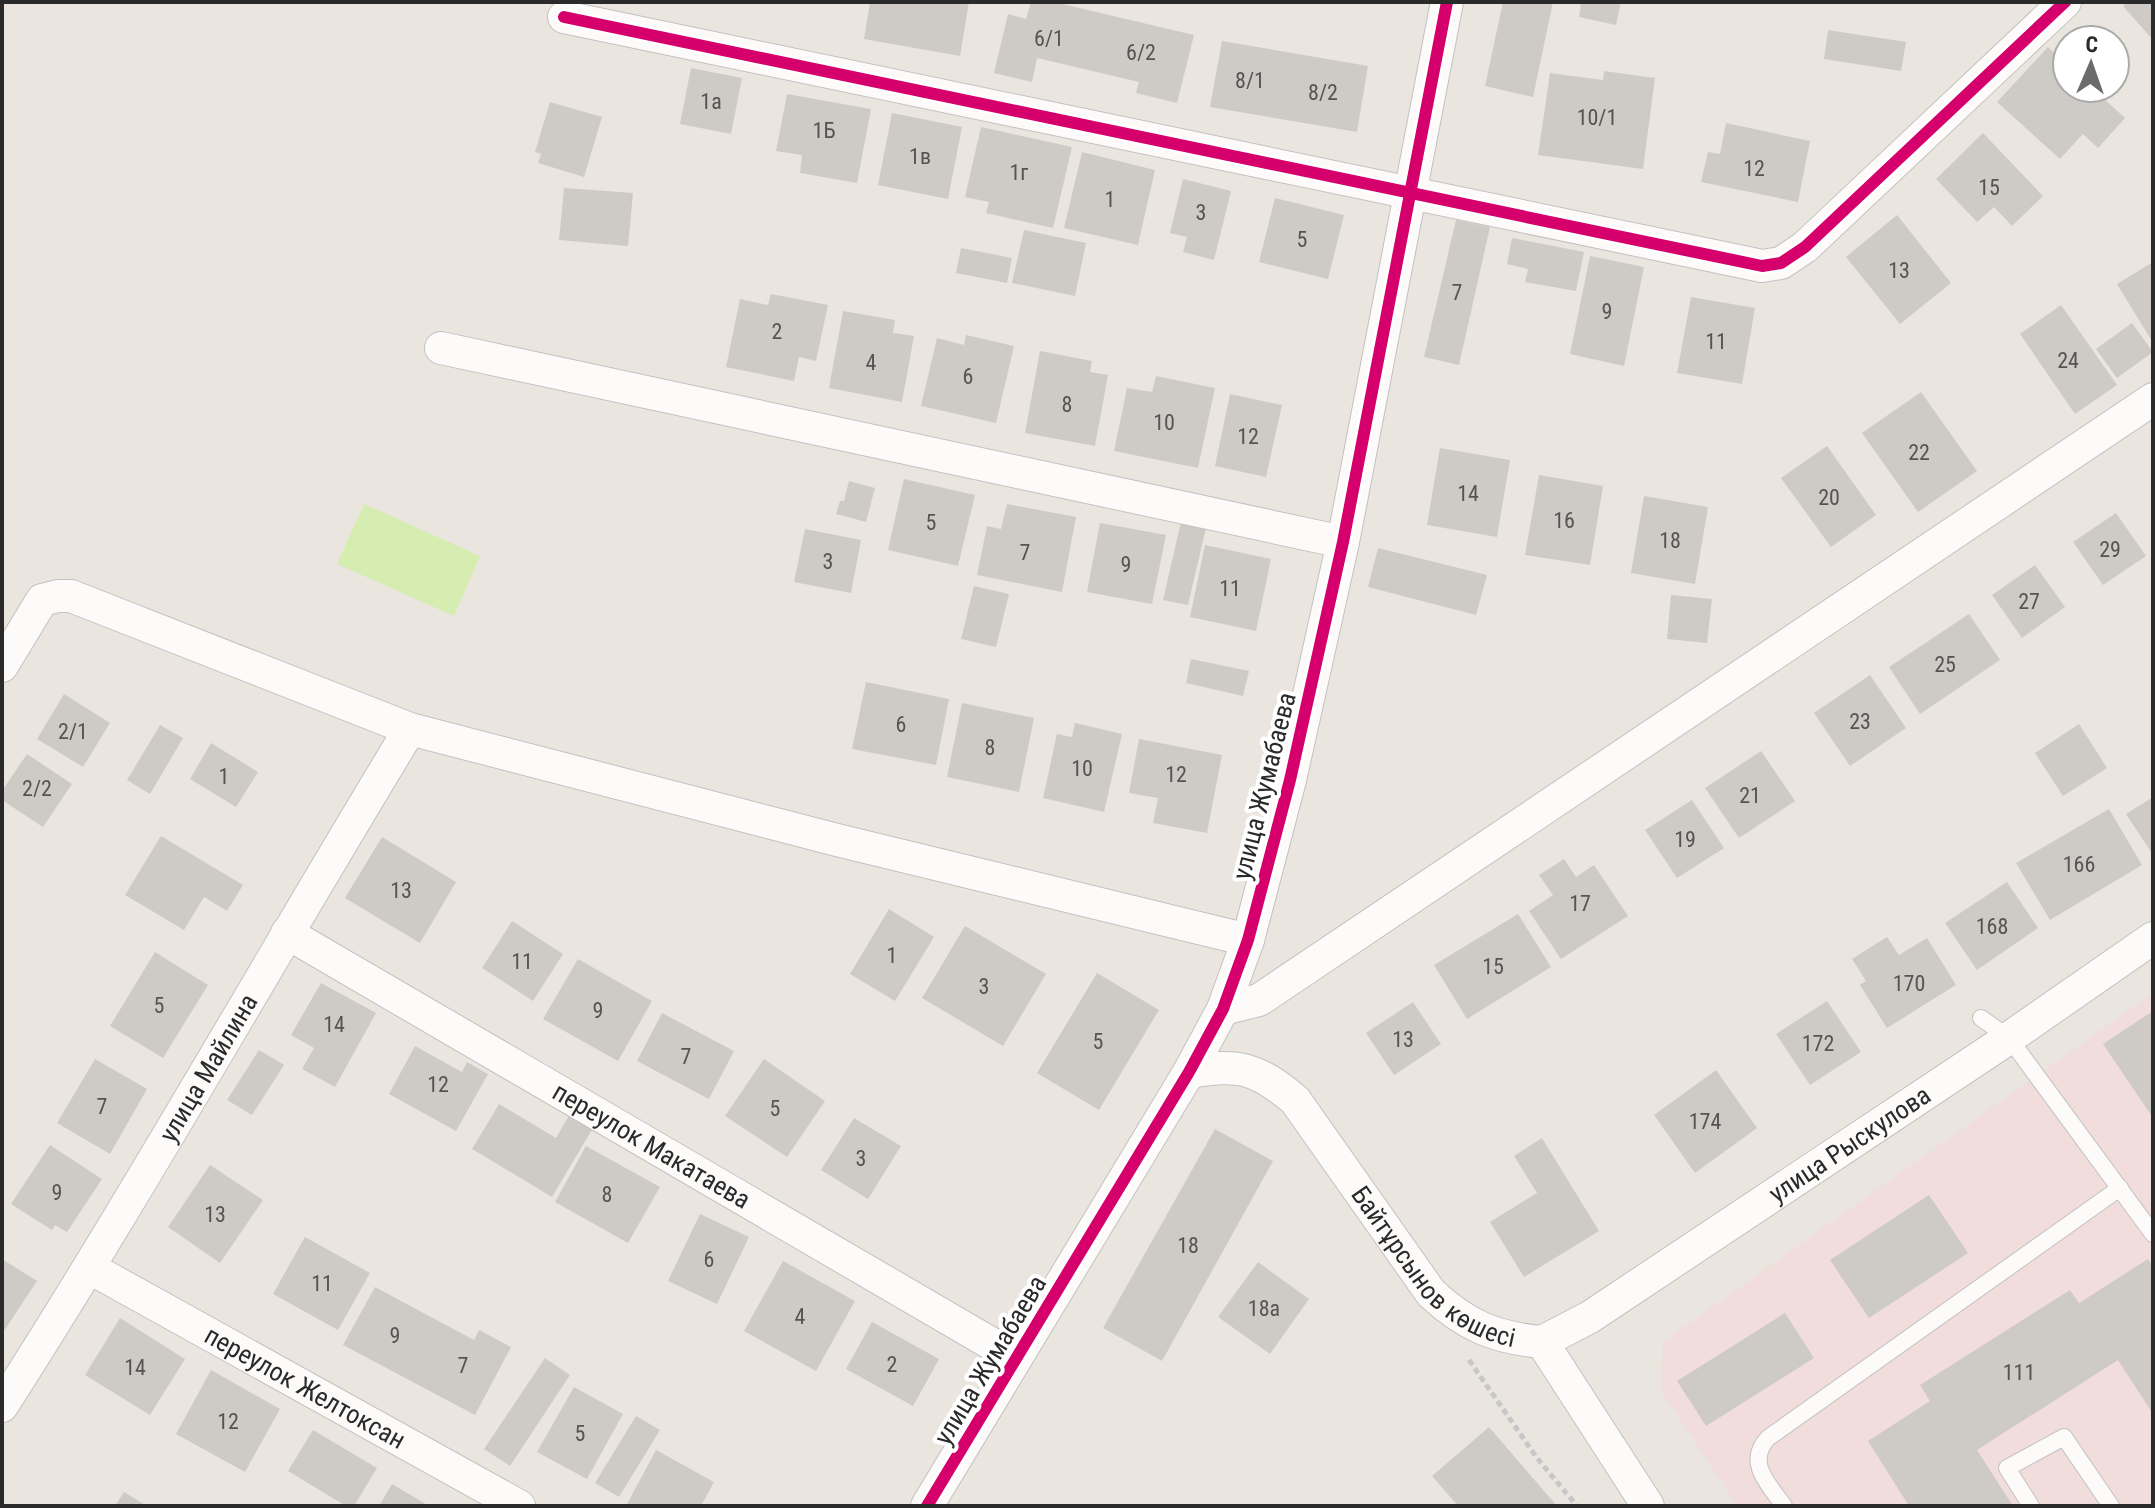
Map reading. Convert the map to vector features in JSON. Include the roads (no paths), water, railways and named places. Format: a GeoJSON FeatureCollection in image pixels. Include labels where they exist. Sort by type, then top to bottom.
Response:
{"type":"FeatureCollection","features":[{"type":"Feature","properties":{"kind":"street","name":"улица Жумабаева"},"geometry":{"type":"LineString","coordinates":[[927,1506],[1189,1072],[1223,1009],[1248,940],[1290,780],[1343,542],[1447,2]]}},
{"type":"Feature","properties":{"kind":"street"},"geometry":{"type":"LineString","coordinates":[[564,17],[1762,266],[1781,263],[1805,247],[2065,2]]}},
{"type":"Feature","properties":{"kind":"street"},"geometry":{"type":"LineString","coordinates":[[441,348],[1343,542]]}},
{"type":"Feature","properties":{"kind":"street"},"geometry":{"type":"LineString","coordinates":[[1223,1009],[1259,1000],[2153,399]]}},
{"type":"Feature","properties":{"kind":"street"},"geometry":{"type":"LineString","coordinates":[[2,666],[42,600],[71,596],[410,729],[837,840],[1248,940]]}},
{"type":"Feature","properties":{"kind":"street","name":"улица Майлина"},"geometry":{"type":"LineString","coordinates":[[2,1406],[90,1268],[410,729]]}},
{"type":"Feature","properties":{"kind":"street","name":"переулок Макатаева"},"geometry":{"type":"LineString","coordinates":[[287,933],[1016,1358]]}},
{"type":"Feature","properties":{"kind":"street","name":"улица Рыскулова"},"geometry":{"type":"LineString","coordinates":[[1542,1342],[1590,1317],[2009,1038],[2153,938]]}},
{"type":"Feature","properties":{"kind":"street","name":"Байтұрсынов көшесі"},"geometry":{"type":"LineString","coordinates":[[1189,1072],[1215,1067],[1245,1068],[1276,1084],[1295,1100],[1431,1293],[1452,1312],[1489,1333],[1542,1342],[1648,1506]]}},
{"type":"Feature","properties":{"kind":"street","name":"переулок Желтоксан"},"geometry":{"type":"LineString","coordinates":[[90,1268],[519,1506]]}},
{"type":"Feature","properties":{"kind":"lane"},"geometry":{"type":"LineString","coordinates":[[1981,1018],[2009,1038],[2153,1234]]}},
{"type":"Feature","properties":{"kind":"lane"},"geometry":{"type":"LineString","coordinates":[[1784,1506],[1758,1469],[1761,1446],[1768,1438],[2120,1188]]}},
{"type":"Feature","properties":{"kind":"lane"},"geometry":{"type":"LineString","coordinates":[[2031,1506],[2007,1468],[2064,1437],[2111,1506]]}}]}
